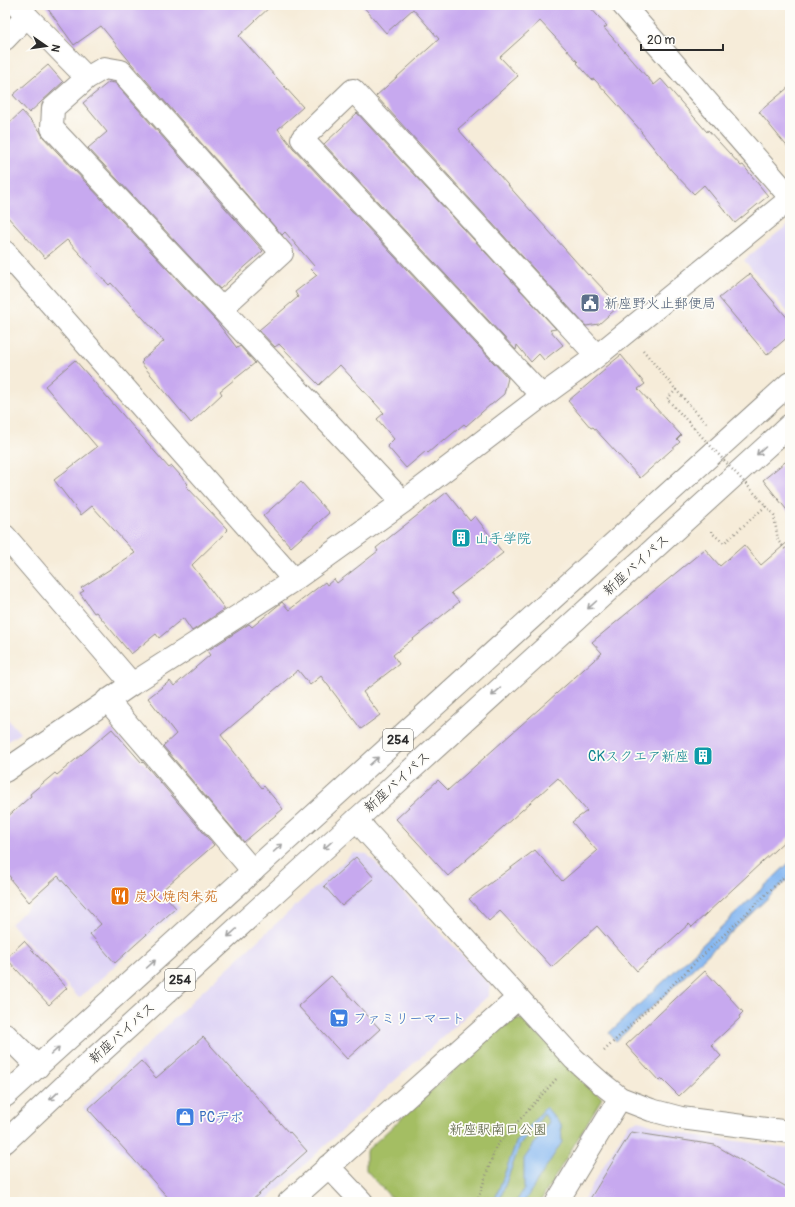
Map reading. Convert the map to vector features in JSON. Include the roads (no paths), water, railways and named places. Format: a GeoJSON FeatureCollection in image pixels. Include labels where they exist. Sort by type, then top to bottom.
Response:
{"type":"FeatureCollection","features":[{"type":"Feature","properties":{"kind":"main road"},"geometry":{"type":"LineString","coordinates":[[5,771],[107,700],[294,580],[403,502],[597,356],[790,198],[623,5]]}},
{"type":"Feature","properties":{"kind":"main road"},"geometry":{"type":"LineString","coordinates":[[5,40],[20,8],[87,78]]}},
{"type":"Feature","properties":{"kind":"main road"},"geometry":{"type":"LineString","coordinates":[[222,308],[282,253],[120,72],[104,68],[87,78],[53,108],[52,128],[403,502]]}},
{"type":"Feature","properties":{"kind":"main road"},"geometry":{"type":"LineString","coordinates":[[542,396],[302,139],[353,90],[597,356]]}},
{"type":"Feature","properties":{"kind":"main road"},"geometry":{"type":"LineString","coordinates":[[5,252],[294,580]]}},
{"type":"Feature","properties":{"kind":"main road","name":"254"},"geometry":{"type":"LineString","coordinates":[[5,1096],[790,383]]}},
{"type":"Feature","properties":{"kind":"main road","name":"新座バイパス"},"geometry":{"type":"LineString","coordinates":[[5,1142],[82,1070],[790,425]]}},
{"type":"Feature","properties":{"kind":"main road"},"geometry":{"type":"LineString","coordinates":[[5,536],[132,684]]}},
{"type":"Feature","properties":{"kind":"main road"},"geometry":{"type":"LineString","coordinates":[[107,700],[253,871]]}},
{"type":"Feature","properties":{"kind":"main road"},"geometry":{"type":"LineString","coordinates":[[357,819],[366,831],[579,1064],[620,1098],[651,1110],[681,1118],[790,1132]]}},
{"type":"Feature","properties":{"kind":"main road"},"geometry":{"type":"LineString","coordinates":[[289,1202],[518,998]]}},
{"type":"Feature","properties":{"kind":"main road"},"geometry":{"type":"LineString","coordinates":[[5,1034],[38,1067]]}},
{"type":"Feature","properties":{"kind":"main road"},"geometry":{"type":"LineString","coordinates":[[557,1202],[620,1098]]}},
{"type":"Feature","properties":{"kind":"main road"},"geometry":{"type":"LineString","coordinates":[[328,1166],[362,1202]]}},
{"type":"Feature","properties":{"kind":"water"},"geometry":{"type":"Polygon","coordinates":[[[790,862],[790,877],[616,1041],[609,1033],[790,862]]]}},
{"type":"Feature","properties":{"kind":"water"},"geometry":{"type":"Polygon","coordinates":[[[546,1107],[561,1125],[562,1142],[524,1202],[516,1202],[524,1189],[524,1159],[549,1122],[544,1114],[520,1145],[499,1202],[494,1202],[517,1140],[546,1107]]]}},
{"type":"Feature","properties":{"kind":"place","name":"新座野火止郵便局"},"geometry":{"type":"Point","coordinates":[590,303]}},
{"type":"Feature","properties":{"kind":"place","name":"山手学院"},"geometry":{"type":"Point","coordinates":[461,538]}},
{"type":"Feature","properties":{"kind":"place","name":"CKスクエア新座"},"geometry":{"type":"Point","coordinates":[703,756]}},
{"type":"Feature","properties":{"kind":"place","name":"炭火焼肉朱苑"},"geometry":{"type":"Point","coordinates":[120,896]}},
{"type":"Feature","properties":{"kind":"place","name":"ファミリーマート"},"geometry":{"type":"Point","coordinates":[339,1018]}},
{"type":"Feature","properties":{"kind":"place","name":"PCデポ"},"geometry":{"type":"Point","coordinates":[185,1117]}},
{"type":"Feature","properties":{"kind":"park label","name":"新座駅南口公園"},"geometry":{"type":"Point","coordinates":[498,1129]}}]}
